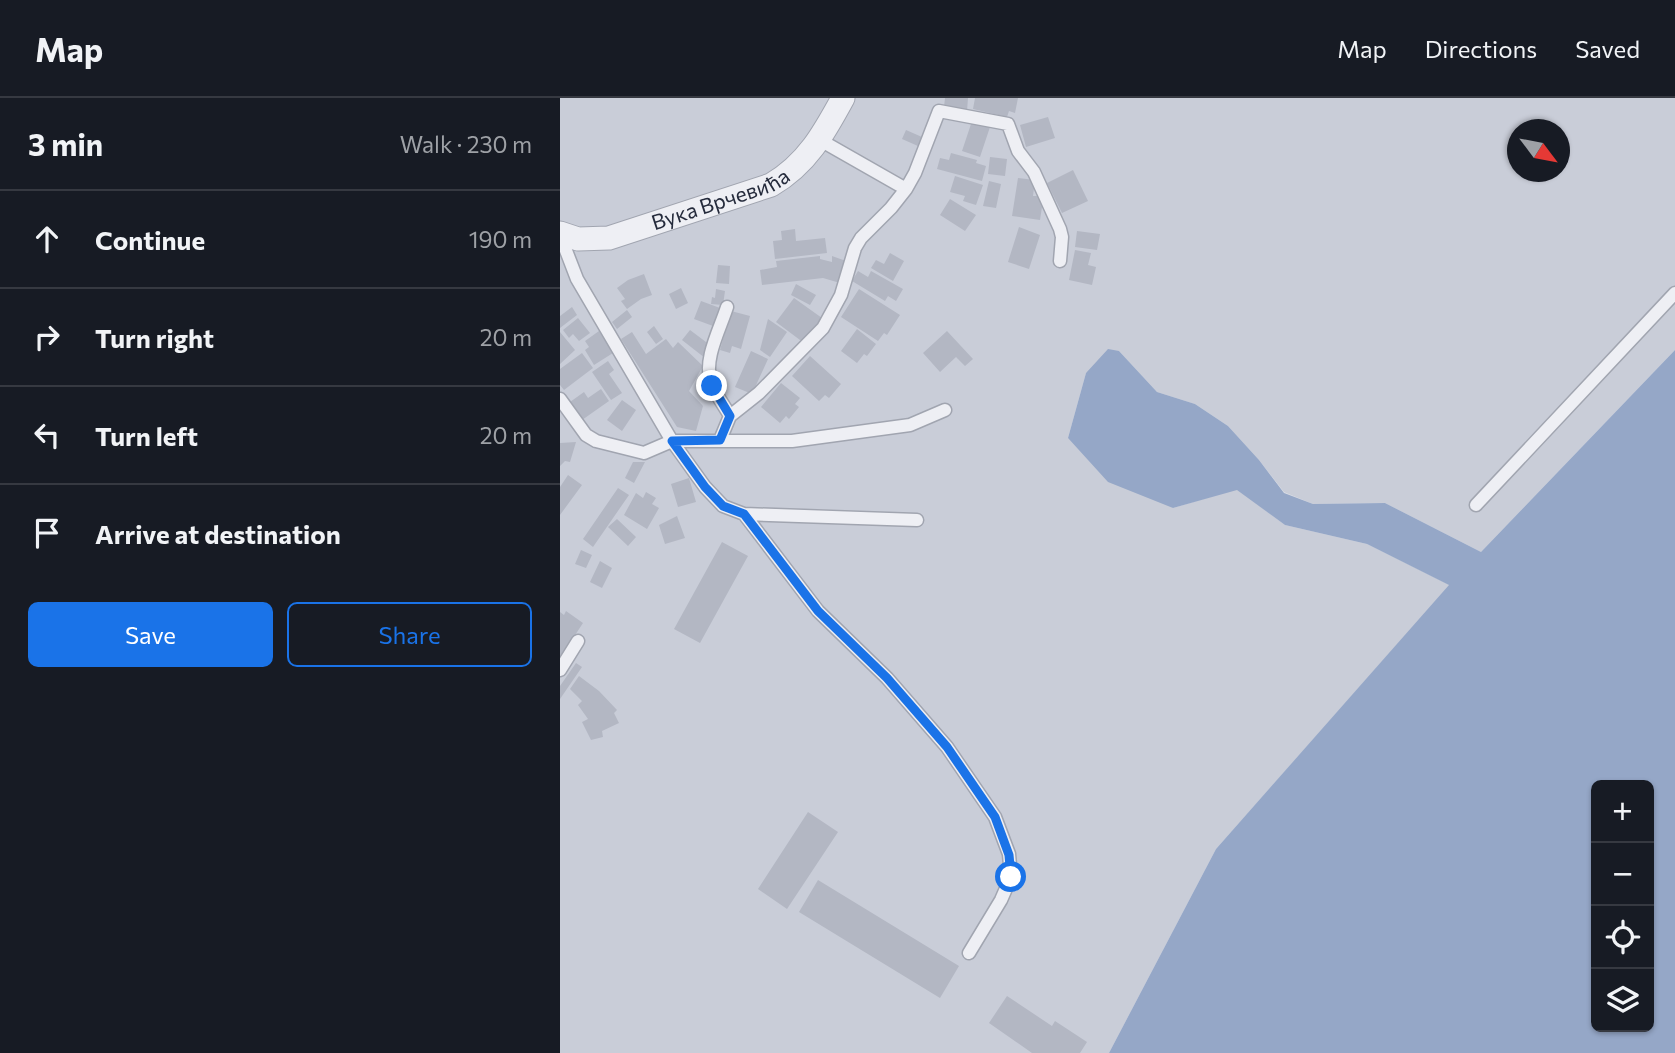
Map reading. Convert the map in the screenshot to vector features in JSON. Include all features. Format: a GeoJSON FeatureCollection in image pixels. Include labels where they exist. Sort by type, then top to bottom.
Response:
{"type":"FeatureCollection","features":[{"type":"Feature","properties":{"kind":"street","name":"Вука Врчевића"},"geometry":{"type":"LineString","coordinates":[[560,234],[578,239],[609,238],[755,192],[787,176],[809,155],[843,98]]}},
{"type":"Feature","properties":{"kind":"lane"},"geometry":{"type":"LineString","coordinates":[[720,440],[730,416],[759,393],[823,328],[841,295],[852,257],[861,238],[891,208],[915,173],[939,111],[1008,124],[1018,151],[1034,172],[1060,229],[1060,261]]}},
{"type":"Feature","properties":{"kind":"lane"},"geometry":{"type":"LineString","coordinates":[[820,140],[905,189]]}},
{"type":"Feature","properties":{"kind":"lane"},"geometry":{"type":"LineString","coordinates":[[560,234],[577,279],[672,441],[723,506],[744,514],[917,520]]}},
{"type":"Feature","properties":{"kind":"lane"},"geometry":{"type":"LineString","coordinates":[[1476,505],[1675,293]]}},
{"type":"Feature","properties":{"kind":"lane"},"geometry":{"type":"LineString","coordinates":[[727,307],[709,371],[712,386],[730,416]]}},
{"type":"Feature","properties":{"kind":"lane"},"geometry":{"type":"LineString","coordinates":[[560,399],[586,435],[596,441],[644,453],[672,441],[792,441],[910,425],[945,410]]}},
{"type":"Feature","properties":{"kind":"lane"},"geometry":{"type":"LineString","coordinates":[[744,514],[818,611],[887,678],[947,747],[995,817],[1009,855],[1011,877],[1001,900],[969,953]]}},
{"type":"Feature","properties":{"kind":"lane"},"geometry":{"type":"LineString","coordinates":[[560,670],[578,641]]}},
{"type":"Feature","properties":{"kind":"shaded area"},"geometry":{"type":"Polygon","coordinates":[[[560,98],[1675,98],[1675,350],[1481,552],[1385,503],[1313,504],[1284,492],[1228,426],[1195,404],[1157,392],[1119,351],[1086,373],[1068,438],[1173,508],[1237,489],[1285,525],[1367,544],[1450,585],[1216,849],[1109,1053],[560,1053],[560,98]]]}},
{"type":"Feature","properties":{"kind":"water"},"geometry":{"type":"Polygon","coordinates":[[[1108,349],[1119,351],[1157,392],[1195,404],[1228,426],[1284,493],[1313,504],[1385,503],[1481,552],[1675,350],[1675,1053],[1109,1053],[1216,849],[1449,585],[1367,544],[1285,525],[1237,490],[1173,508],[1108,482],[1068,438],[1086,373],[1108,349]]]}},
{"type":"Feature","properties":{"kind":"building"},"geometry":{"type":"Polygon","coordinates":[[[945,98],[968,98],[967,111],[944,107],[945,98]]]}},
{"type":"Feature","properties":{"kind":"building"},"geometry":{"type":"Polygon","coordinates":[[[975,98],[1018,98],[1015,113],[1009,111],[1007,117],[973,109],[975,98]]]}},
{"type":"Feature","properties":{"kind":"building"},"geometry":{"type":"Polygon","coordinates":[[[1048,117],[1055,138],[1026,147],[1020,125],[1048,117]]]}},
{"type":"Feature","properties":{"kind":"building"},"geometry":{"type":"Polygon","coordinates":[[[972,121],[990,127],[980,157],[962,151],[972,121]]]}},
{"type":"Feature","properties":{"kind":"building"},"geometry":{"type":"Polygon","coordinates":[[[906,130],[922,137],[918,146],[902,139],[906,130]]]}},
{"type":"Feature","properties":{"kind":"building"},"geometry":{"type":"Polygon","coordinates":[[[951,153],[977,160],[976,163],[986,166],[982,181],[937,169],[940,158],[949,160],[951,153]]]}},
{"type":"Feature","properties":{"kind":"building"},"geometry":{"type":"Polygon","coordinates":[[[990,157],[1007,159],[1005,176],[988,174],[990,157]]]}},
{"type":"Feature","properties":{"kind":"building"},"geometry":{"type":"Polygon","coordinates":[[[1073,170],[1088,201],[1062,213],[1047,183],[1073,170]]]}},
{"type":"Feature","properties":{"kind":"building"},"geometry":{"type":"Polygon","coordinates":[[[955,176],[983,185],[976,205],[963,201],[965,196],[950,192],[955,176]]]}},
{"type":"Feature","properties":{"kind":"building"},"geometry":{"type":"Polygon","coordinates":[[[1018,178],[1035,180],[1033,196],[1038,196],[1042,207],[1040,220],[1012,216],[1018,178]]]}},
{"type":"Feature","properties":{"kind":"building"},"geometry":{"type":"Polygon","coordinates":[[[989,181],[1001,184],[996,208],[983,206],[989,181]]]}},
{"type":"Feature","properties":{"kind":"building"},"geometry":{"type":"Polygon","coordinates":[[[950,199],[976,215],[965,231],[940,215],[950,199]]]}},
{"type":"Feature","properties":{"kind":"building"},"geometry":{"type":"Polygon","coordinates":[[[1019,227],[1040,235],[1029,269],[1008,262],[1019,227]]]}},
{"type":"Feature","properties":{"kind":"building"},"geometry":{"type":"Polygon","coordinates":[[[795,229],[796,241],[825,238],[827,253],[775,259],[773,241],[782,240],[781,231],[795,229]]]}},
{"type":"Feature","properties":{"kind":"building"},"geometry":{"type":"Polygon","coordinates":[[[1077,231],[1100,234],[1097,250],[1075,247],[1077,231]]]}},
{"type":"Feature","properties":{"kind":"building"},"geometry":{"type":"Polygon","coordinates":[[[1075,250],[1091,253],[1088,265],[1096,267],[1092,285],[1069,280],[1075,250]]]}},
{"type":"Feature","properties":{"kind":"building"},"geometry":{"type":"Polygon","coordinates":[[[890,253],[904,261],[893,281],[871,268],[876,260],[884,264],[890,253]]]}},
{"type":"Feature","properties":{"kind":"building"},"geometry":{"type":"Polygon","coordinates":[[[820,256],[820,259],[832,262],[832,256],[846,261],[840,283],[823,278],[762,285],[760,270],[777,267],[776,261],[820,256]]]}},
{"type":"Feature","properties":{"kind":"building"},"geometry":{"type":"Polygon","coordinates":[[[718,265],[730,266],[729,284],[716,283],[718,265]]]}},
{"type":"Feature","properties":{"kind":"building"},"geometry":{"type":"Polygon","coordinates":[[[858,271],[868,277],[871,271],[903,289],[896,301],[888,296],[885,301],[852,281],[858,271]]]}},
{"type":"Feature","properties":{"kind":"building"},"geometry":{"type":"Polygon","coordinates":[[[644,274],[652,295],[627,309],[621,301],[625,299],[617,288],[644,274]]]}},
{"type":"Feature","properties":{"kind":"building"},"geometry":{"type":"Polygon","coordinates":[[[796,284],[816,295],[810,305],[791,295],[796,284]]]}},
{"type":"Feature","properties":{"kind":"building"},"geometry":{"type":"Polygon","coordinates":[[[681,288],[688,303],[676,309],[669,294],[681,288]]]}},
{"type":"Feature","properties":{"kind":"building"},"geometry":{"type":"Polygon","coordinates":[[[716,289],[725,291],[723,305],[711,304],[716,289]]]}},
{"type":"Feature","properties":{"kind":"building"},"geometry":{"type":"Polygon","coordinates":[[[859,289],[900,315],[887,335],[884,333],[878,341],[841,317],[859,289]]]}},
{"type":"Feature","properties":{"kind":"building"},"geometry":{"type":"Polygon","coordinates":[[[794,298],[822,318],[804,343],[776,322],[794,298]]]}},
{"type":"Feature","properties":{"kind":"building"},"geometry":{"type":"Polygon","coordinates":[[[701,301],[720,308],[713,326],[694,319],[701,301]]]}},
{"type":"Feature","properties":{"kind":"building"},"geometry":{"type":"Polygon","coordinates":[[[572,307],[577,315],[560,328],[560,316],[572,307]]]}},
{"type":"Feature","properties":{"kind":"building"},"geometry":{"type":"Polygon","coordinates":[[[627,310],[632,317],[617,329],[612,322],[627,310]]]}},
{"type":"Feature","properties":{"kind":"building"},"geometry":{"type":"Polygon","coordinates":[[[731,311],[750,316],[741,349],[732,346],[730,353],[720,350],[731,311]]]}},
{"type":"Feature","properties":{"kind":"building"},"geometry":{"type":"Polygon","coordinates":[[[578,318],[590,333],[579,341],[573,334],[569,338],[563,330],[578,318]]]}},
{"type":"Feature","properties":{"kind":"building"},"geometry":{"type":"Polygon","coordinates":[[[768,319],[787,332],[770,357],[760,350],[768,319]]]}},
{"type":"Feature","properties":{"kind":"building"},"geometry":{"type":"Polygon","coordinates":[[[654,326],[663,339],[656,344],[647,332],[654,326]]]}},
{"type":"Feature","properties":{"kind":"building"},"geometry":{"type":"Polygon","coordinates":[[[857,329],[876,344],[867,356],[864,354],[857,363],[841,351],[857,329]]]}},
{"type":"Feature","properties":{"kind":"building"},"geometry":{"type":"Polygon","coordinates":[[[690,330],[710,345],[705,358],[682,340],[690,330]]]}},
{"type":"Feature","properties":{"kind":"building"},"geometry":{"type":"Polygon","coordinates":[[[599,331],[613,353],[594,365],[585,350],[589,347],[585,341],[599,331]]]}},
{"type":"Feature","properties":{"kind":"building"},"geometry":{"type":"Polygon","coordinates":[[[947,331],[973,359],[965,366],[956,357],[940,372],[923,353],[947,331]]]}},
{"type":"Feature","properties":{"kind":"building"},"geometry":{"type":"Polygon","coordinates":[[[560,332],[575,350],[560,364],[560,332]]]}},
{"type":"Feature","properties":{"kind":"building"},"geometry":{"type":"Polygon","coordinates":[[[632,332],[646,354],[666,339],[673,348],[678,342],[703,366],[689,391],[703,406],[696,431],[677,427],[621,339],[632,332]]]}},
{"type":"Feature","properties":{"kind":"building"},"geometry":{"type":"Polygon","coordinates":[[[751,351],[768,359],[752,394],[735,387],[751,351]]]}},
{"type":"Feature","properties":{"kind":"building"},"geometry":{"type":"Polygon","coordinates":[[[582,353],[593,368],[564,390],[560,385],[560,369],[582,353]]]}},
{"type":"Feature","properties":{"kind":"building"},"geometry":{"type":"Polygon","coordinates":[[[810,356],[841,384],[829,398],[825,395],[819,401],[792,376],[810,356]]]}},
{"type":"Feature","properties":{"kind":"building"},"geometry":{"type":"Polygon","coordinates":[[[608,361],[614,370],[609,374],[622,393],[611,400],[592,372],[608,361]]]}},
{"type":"Feature","properties":{"kind":"building"},"geometry":{"type":"Polygon","coordinates":[[[781,383],[800,398],[795,404],[799,407],[789,419],[786,416],[780,423],[761,407],[781,383]]]}},
{"type":"Feature","properties":{"kind":"building"},"geometry":{"type":"Polygon","coordinates":[[[601,389],[609,401],[582,420],[570,402],[584,392],[588,398],[601,389]]]}},
{"type":"Feature","properties":{"kind":"building"},"geometry":{"type":"Polygon","coordinates":[[[622,400],[636,410],[622,431],[607,420],[622,400]]]}},
{"type":"Feature","properties":{"kind":"building"},"geometry":{"type":"Polygon","coordinates":[[[576,442],[570,462],[565,461],[560,466],[560,443],[576,442]]]}},
{"type":"Feature","properties":{"kind":"building"},"geometry":{"type":"Polygon","coordinates":[[[633,462],[645,462],[634,483],[625,478],[633,462]]]}},
{"type":"Feature","properties":{"kind":"building"},"geometry":{"type":"Polygon","coordinates":[[[568,475],[582,485],[560,515],[560,487],[568,475]]]}},
{"type":"Feature","properties":{"kind":"building"},"geometry":{"type":"Polygon","coordinates":[[[689,478],[696,502],[678,507],[671,484],[689,478]]]}},
{"type":"Feature","properties":{"kind":"building"},"geometry":{"type":"Polygon","coordinates":[[[618,488],[629,495],[593,547],[583,539],[618,488]]]}},
{"type":"Feature","properties":{"kind":"building"},"geometry":{"type":"Polygon","coordinates":[[[646,492],[656,498],[652,504],[659,508],[647,529],[624,515],[636,493],[643,498],[646,492]]]}},
{"type":"Feature","properties":{"kind":"building"},"geometry":{"type":"Polygon","coordinates":[[[677,516],[685,538],[665,544],[659,525],[677,516]]]}},
{"type":"Feature","properties":{"kind":"building"},"geometry":{"type":"Polygon","coordinates":[[[617,519],[636,537],[628,546],[608,527],[617,519]]]}},
{"type":"Feature","properties":{"kind":"building"},"geometry":{"type":"Polygon","coordinates":[[[722,542],[748,556],[700,643],[674,629],[722,542]]]}},
{"type":"Feature","properties":{"kind":"building"},"geometry":{"type":"Polygon","coordinates":[[[581,550],[592,555],[586,568],[575,564],[581,550]]]}},
{"type":"Feature","properties":{"kind":"building"},"geometry":{"type":"Polygon","coordinates":[[[600,561],[612,568],[602,588],[590,582],[600,561]]]}},
{"type":"Feature","properties":{"kind":"building"},"geometry":{"type":"Polygon","coordinates":[[[566,611],[583,623],[560,658],[560,612],[564,615],[566,611]]]}},
{"type":"Feature","properties":{"kind":"building"},"geometry":{"type":"Polygon","coordinates":[[[576,663],[582,667],[560,699],[560,686],[576,663]]]}},
{"type":"Feature","properties":{"kind":"building"},"geometry":{"type":"Polygon","coordinates":[[[579,676],[599,691],[617,710],[614,713],[619,723],[602,731],[603,737],[591,740],[582,722],[588,719],[578,705],[582,701],[570,689],[579,676]]]}},
{"type":"Feature","properties":{"kind":"building"},"geometry":{"type":"Polygon","coordinates":[[[808,812],[838,832],[787,909],[758,889],[808,812]]]}},
{"type":"Feature","properties":{"kind":"building"},"geometry":{"type":"Polygon","coordinates":[[[818,880],[959,966],[940,998],[799,912],[818,880]]]}},
{"type":"Feature","properties":{"kind":"building"},"geometry":{"type":"Polygon","coordinates":[[[1007,996],[1052,1026],[1055,1021],[1087,1042],[1080,1053],[1032,1053],[989,1023],[1007,996]]]}},
{"type":"Feature","properties":{"kind":"route"},"geometry":{"type":"LineString","coordinates":[[712,386],[730,416],[720,440],[672,441],[705,487],[723,506],[744,514],[818,611],[887,678],[947,747],[995,817],[1009,855],[1011,877]]}}]}
